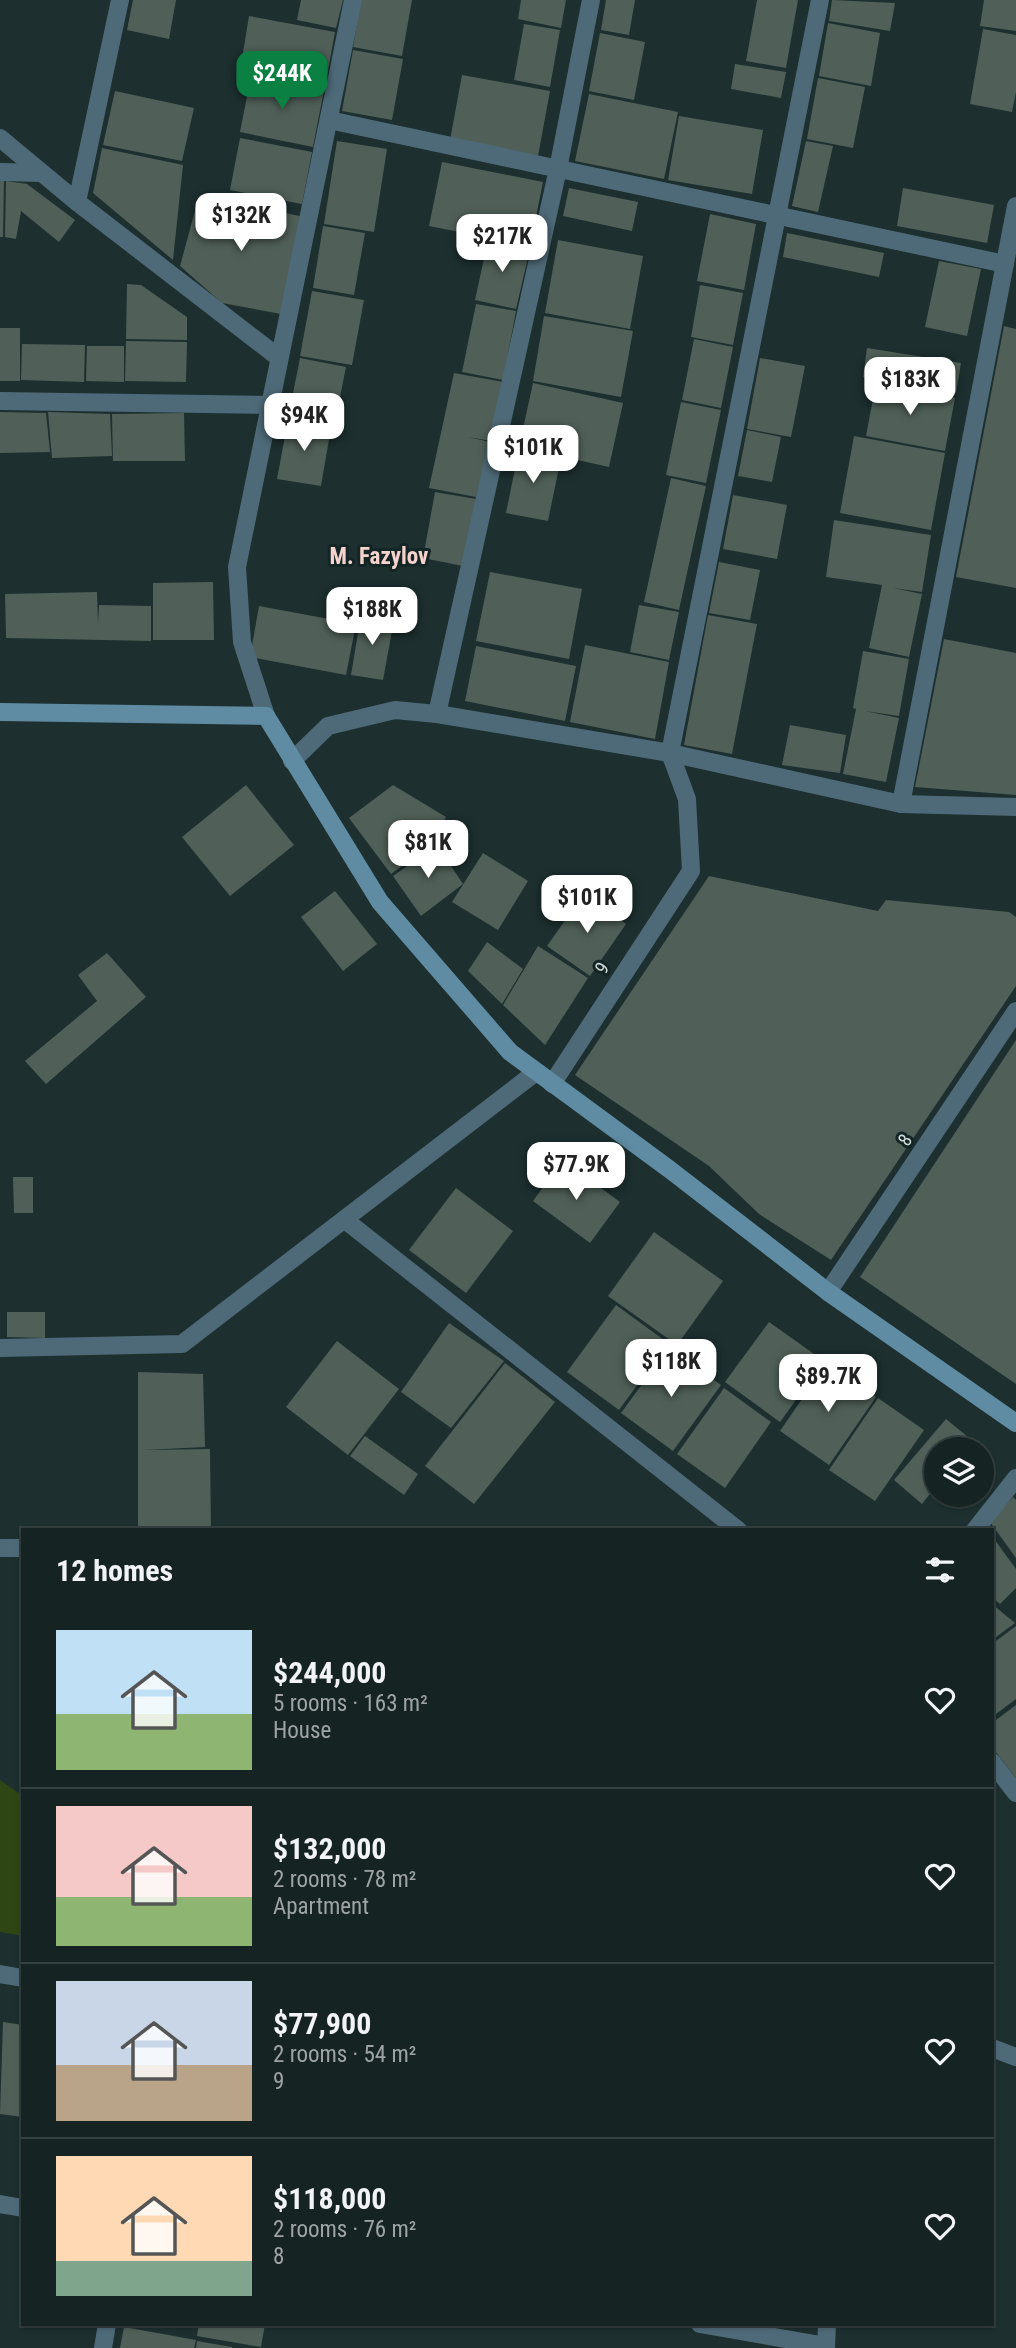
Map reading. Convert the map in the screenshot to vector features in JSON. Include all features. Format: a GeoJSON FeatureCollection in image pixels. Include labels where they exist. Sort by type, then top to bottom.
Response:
{"type":"FeatureCollection","features":[{"type":"Feature","properties":{"kind":"street"},"geometry":{"type":"LineString","coordinates":[[77,202],[120,0]]}},
{"type":"Feature","properties":{"kind":"street"},"geometry":{"type":"LineString","coordinates":[[354,0],[278,357],[271,405],[237,567],[242,642],[266,716],[380,902],[510,1052],[669,1169],[828,1293],[1016,1423]]}},
{"type":"Feature","properties":{"kind":"street"},"geometry":{"type":"LineString","coordinates":[[437,714],[558,169],[591,0]]}},
{"type":"Feature","properties":{"kind":"street"},"geometry":{"type":"LineString","coordinates":[[670,753],[820,0]]}},
{"type":"Feature","properties":{"kind":"street"},"geometry":{"type":"LineString","coordinates":[[328,120],[1005,264]]}},
{"type":"Feature","properties":{"kind":"street"},"geometry":{"type":"LineString","coordinates":[[0,138],[77,202],[278,357]]}},
{"type":"Feature","properties":{"kind":"street"},"geometry":{"type":"LineString","coordinates":[[0,172],[42,173]]}},
{"type":"Feature","properties":{"kind":"street"},"geometry":{"type":"LineString","coordinates":[[901,804],[1016,206]]}},
{"type":"Feature","properties":{"kind":"street"},"geometry":{"type":"LineString","coordinates":[[0,401],[271,405]]}},
{"type":"Feature","properties":{"kind":"street"},"geometry":{"type":"LineString","coordinates":[[292,761],[328,726],[395,710],[437,714],[670,753],[901,804],[1016,807]]}},
{"type":"Feature","properties":{"kind":"street"},"geometry":{"type":"LineString","coordinates":[[0,712],[266,716]]}},
{"type":"Feature","properties":{"kind":"street","name":"9"},"geometry":{"type":"LineString","coordinates":[[552,1084],[691,871],[687,799],[670,753]]}},
{"type":"Feature","properties":{"kind":"street","name":"8"},"geometry":{"type":"LineString","coordinates":[[828,1293],[1016,1011]]}},
{"type":"Feature","properties":{"kind":"street"},"geometry":{"type":"LineString","coordinates":[[0,1348],[183,1344],[536,1072]]}},
{"type":"Feature","properties":{"kind":"street"},"geometry":{"type":"LineString","coordinates":[[345,1220],[735,1528]]}},
{"type":"Feature","properties":{"kind":"street"},"geometry":{"type":"LineString","coordinates":[[977,1528],[1016,1478]]}},
{"type":"Feature","properties":{"kind":"street"},"geometry":{"type":"LineString","coordinates":[[0,1548],[21,1548]]}},
{"type":"Feature","properties":{"kind":"street"},"geometry":{"type":"LineString","coordinates":[[994,1765],[1016,1793]]}},
{"type":"Feature","properties":{"kind":"street"},"geometry":{"type":"LineString","coordinates":[[0,1975],[21,1978]]}},
{"type":"Feature","properties":{"kind":"street"},"geometry":{"type":"LineString","coordinates":[[994,2049],[1016,2057]]}},
{"type":"Feature","properties":{"kind":"street"},"geometry":{"type":"LineString","coordinates":[[0,2204],[21,2208]]}},
{"type":"Feature","properties":{"kind":"street"},"geometry":{"type":"LineString","coordinates":[[103,2348],[107,2326]]}},
{"type":"Feature","properties":{"kind":"street"},"geometry":{"type":"LineString","coordinates":[[711,2326],[826,2347],[827,2326]]}},
{"type":"Feature","properties":{"kind":"green space"},"geometry":{"type":"Polygon","coordinates":[[[0,1780],[21,1795],[21,1936],[0,1932],[0,1780]]]}},
{"type":"Feature","properties":{"kind":"building"},"geometry":{"type":"Polygon","coordinates":[[[133,0],[176,0],[169,39],[127,30],[133,0]]]}},
{"type":"Feature","properties":{"kind":"building"},"geometry":{"type":"Polygon","coordinates":[[[301,0],[343,0],[336,28],[297,20],[301,0]]]}},
{"type":"Feature","properties":{"kind":"building"},"geometry":{"type":"Polygon","coordinates":[[[361,0],[412,0],[402,56],[353,47],[361,0]]]}},
{"type":"Feature","properties":{"kind":"building"},"geometry":{"type":"Polygon","coordinates":[[[521,0],[566,0],[561,28],[518,19],[521,0]]]}},
{"type":"Feature","properties":{"kind":"building"},"geometry":{"type":"Polygon","coordinates":[[[606,0],[635,0],[629,35],[601,30],[606,0]]]}},
{"type":"Feature","properties":{"kind":"building"},"geometry":{"type":"Polygon","coordinates":[[[757,0],[798,0],[786,68],[746,61],[757,0]]]}},
{"type":"Feature","properties":{"kind":"building"},"geometry":{"type":"Polygon","coordinates":[[[832,0],[895,3],[890,31],[829,21],[832,0]]]}},
{"type":"Feature","properties":{"kind":"building"},"geometry":{"type":"Polygon","coordinates":[[[984,0],[1016,0],[1016,31],[980,26],[984,0]]]}},
{"type":"Feature","properties":{"kind":"building"},"geometry":{"type":"Polygon","coordinates":[[[249,16],[335,32],[325,87],[240,71],[249,16]]]}},
{"type":"Feature","properties":{"kind":"building"},"geometry":{"type":"Polygon","coordinates":[[[828,23],[880,33],[871,86],[819,76],[828,23]]]}},
{"type":"Feature","properties":{"kind":"building"},"geometry":{"type":"Polygon","coordinates":[[[524,24],[560,30],[550,87],[514,80],[524,24]]]}},
{"type":"Feature","properties":{"kind":"building"},"geometry":{"type":"Polygon","coordinates":[[[983,29],[1016,35],[1016,92],[1012,112],[970,104],[983,29]]]}},
{"type":"Feature","properties":{"kind":"building"},"geometry":{"type":"Polygon","coordinates":[[[600,33],[645,42],[634,100],[589,91],[600,33]]]}},
{"type":"Feature","properties":{"kind":"building"},"geometry":{"type":"Polygon","coordinates":[[[353,50],[403,59],[392,120],[342,111],[353,50]]]}},
{"type":"Feature","properties":{"kind":"building"},"geometry":{"type":"Polygon","coordinates":[[[735,64],[786,72],[781,98],[731,89],[735,64]]]}},
{"type":"Feature","properties":{"kind":"building"},"geometry":{"type":"Polygon","coordinates":[[[462,75],[550,91],[538,156],[450,140],[462,75]]]}},
{"type":"Feature","properties":{"kind":"building"},"geometry":{"type":"Polygon","coordinates":[[[251,76],[324,90],[313,147],[240,132],[251,76]]]}},
{"type":"Feature","properties":{"kind":"building"},"geometry":{"type":"Polygon","coordinates":[[[818,78],[865,87],[853,148],[807,139],[818,78]]]}},
{"type":"Feature","properties":{"kind":"building"},"geometry":{"type":"Polygon","coordinates":[[[115,91],[194,108],[182,161],[103,145],[115,91]]]}},
{"type":"Feature","properties":{"kind":"building"},"geometry":{"type":"Polygon","coordinates":[[[589,94],[678,112],[664,179],[575,161],[589,94]]]}},
{"type":"Feature","properties":{"kind":"building"},"geometry":{"type":"Polygon","coordinates":[[[679,116],[763,130],[752,194],[668,180],[679,116]]]}},
{"type":"Feature","properties":{"kind":"building"},"geometry":{"type":"Polygon","coordinates":[[[240,138],[312,152],[302,204],[230,190],[240,138]]]}},
{"type":"Feature","properties":{"kind":"building"},"geometry":{"type":"Polygon","coordinates":[[[337,141],[387,149],[374,232],[324,224],[337,141]]]}},
{"type":"Feature","properties":{"kind":"building"},"geometry":{"type":"Polygon","coordinates":[[[806,141],[833,146],[818,212],[792,206],[806,141]]]}},
{"type":"Feature","properties":{"kind":"building"},"geometry":{"type":"Polygon","coordinates":[[[102,148],[183,165],[173,260],[93,193],[102,148]]]}},
{"type":"Feature","properties":{"kind":"building"},"geometry":{"type":"Polygon","coordinates":[[[442,162],[543,182],[530,246],[429,226],[442,162]]]}},
{"type":"Feature","properties":{"kind":"building"},"geometry":{"type":"Polygon","coordinates":[[[0,180],[4,180],[3,237],[0,237],[0,180]]]}},
{"type":"Feature","properties":{"kind":"building"},"geometry":{"type":"Polygon","coordinates":[[[6,181],[27,184],[75,220],[59,242],[21,211],[16,239],[5,237],[6,181]]]}},
{"type":"Feature","properties":{"kind":"building"},"geometry":{"type":"Polygon","coordinates":[[[569,188],[638,202],[632,231],[563,216],[569,188]]]}},
{"type":"Feature","properties":{"kind":"building"},"geometry":{"type":"Polygon","coordinates":[[[903,188],[994,205],[987,243],[897,226],[903,188]]]}},
{"type":"Feature","properties":{"kind":"building"},"geometry":{"type":"Polygon","coordinates":[[[199,196],[300,216],[281,314],[222,303],[180,266],[199,196]]]}},
{"type":"Feature","properties":{"kind":"building"},"geometry":{"type":"Polygon","coordinates":[[[710,214],[756,224],[744,290],[697,281],[710,214]]]}},
{"type":"Feature","properties":{"kind":"building"},"geometry":{"type":"Polygon","coordinates":[[[323,226],[365,233],[354,295],[313,288],[323,226]]]}},
{"type":"Feature","properties":{"kind":"building"},"geometry":{"type":"Polygon","coordinates":[[[787,233],[884,253],[879,277],[783,257],[787,233]]]}},
{"type":"Feature","properties":{"kind":"building"},"geometry":{"type":"Polygon","coordinates":[[[488,240],[530,249],[516,309],[475,300],[488,240]]]}},
{"type":"Feature","properties":{"kind":"building"},"geometry":{"type":"Polygon","coordinates":[[[558,240],[643,256],[630,329],[545,313],[558,240]]]}},
{"type":"Feature","properties":{"kind":"building"},"geometry":{"type":"Polygon","coordinates":[[[939,261],[981,269],[967,336],[925,327],[939,261]]]}},
{"type":"Feature","properties":{"kind":"building"},"geometry":{"type":"Polygon","coordinates":[[[127,284],[141,285],[187,317],[187,340],[126,339],[127,284]]]}},
{"type":"Feature","properties":{"kind":"building"},"geometry":{"type":"Polygon","coordinates":[[[700,285],[743,293],[733,345],[691,337],[700,285]]]}},
{"type":"Feature","properties":{"kind":"building"},"geometry":{"type":"Polygon","coordinates":[[[312,291],[364,300],[352,365],[300,356],[312,291]]]}},
{"type":"Feature","properties":{"kind":"building"},"geometry":{"type":"Polygon","coordinates":[[[476,304],[516,311],[503,380],[462,372],[476,304]]]}},
{"type":"Feature","properties":{"kind":"building"},"geometry":{"type":"Polygon","coordinates":[[[544,316],[633,331],[621,397],[533,381],[544,316]]]}},
{"type":"Feature","properties":{"kind":"building"},"geometry":{"type":"Polygon","coordinates":[[[1004,326],[1016,329],[1016,588],[956,577],[1004,326]]]}},
{"type":"Feature","properties":{"kind":"building"},"geometry":{"type":"Polygon","coordinates":[[[0,328],[20,328],[20,381],[0,381],[0,328]]]}},
{"type":"Feature","properties":{"kind":"building"},"geometry":{"type":"Polygon","coordinates":[[[694,339],[733,347],[721,408],[682,400],[694,339]]]}},
{"type":"Feature","properties":{"kind":"building"},"geometry":{"type":"Polygon","coordinates":[[[126,341],[187,342],[186,382],[125,381],[126,341]]]}},
{"type":"Feature","properties":{"kind":"building"},"geometry":{"type":"Polygon","coordinates":[[[22,344],[85,345],[84,382],[21,380],[22,344]]]}},
{"type":"Feature","properties":{"kind":"building"},"geometry":{"type":"Polygon","coordinates":[[[87,346],[124,346],[124,382],[86,381],[87,346]]]}},
{"type":"Feature","properties":{"kind":"building"},"geometry":{"type":"Polygon","coordinates":[[[867,348],[961,363],[956,393],[863,377],[867,348]]]}},
{"type":"Feature","properties":{"kind":"building"},"geometry":{"type":"Polygon","coordinates":[[[300,358],[346,367],[334,427],[288,418],[300,358]]]}},
{"type":"Feature","properties":{"kind":"building"},"geometry":{"type":"Polygon","coordinates":[[[760,358],[805,366],[791,437],[747,429],[760,358]]]}},
{"type":"Feature","properties":{"kind":"building"},"geometry":{"type":"Polygon","coordinates":[[[454,373],[503,382],[491,441],[468,437],[490,442],[476,497],[429,488],[454,373]]]}},
{"type":"Feature","properties":{"kind":"building"},"geometry":{"type":"Polygon","coordinates":[[[533,383],[623,403],[609,467],[519,447],[533,383]]]}},
{"type":"Feature","properties":{"kind":"building"},"geometry":{"type":"Polygon","coordinates":[[[876,383],[955,398],[945,451],[866,436],[876,383]]]}},
{"type":"Feature","properties":{"kind":"building"},"geometry":{"type":"Polygon","coordinates":[[[681,402],[721,410],[706,483],[666,475],[681,402]]]}},
{"type":"Feature","properties":{"kind":"building"},"geometry":{"type":"Polygon","coordinates":[[[0,412],[46,413],[50,452],[0,453],[0,412]]]}},
{"type":"Feature","properties":{"kind":"building"},"geometry":{"type":"Polygon","coordinates":[[[48,412],[110,414],[112,456],[52,458],[48,412]]]}},
{"type":"Feature","properties":{"kind":"building"},"geometry":{"type":"Polygon","coordinates":[[[184,413],[185,461],[113,461],[112,414],[184,413]]]}},
{"type":"Feature","properties":{"kind":"building"},"geometry":{"type":"Polygon","coordinates":[[[288,420],[331,428],[321,486],[277,479],[288,420]]]}},
{"type":"Feature","properties":{"kind":"building"},"geometry":{"type":"Polygon","coordinates":[[[747,430],[781,437],[772,482],[738,476],[747,430]]]}},
{"type":"Feature","properties":{"kind":"building"},"geometry":{"type":"Polygon","coordinates":[[[854,436],[945,453],[931,530],[840,513],[854,436]]]}},
{"type":"Feature","properties":{"kind":"building"},"geometry":{"type":"Polygon","coordinates":[[[519,449],[561,458],[548,521],[506,513],[519,449]]]}},
{"type":"Feature","properties":{"kind":"building"},"geometry":{"type":"Polygon","coordinates":[[[671,478],[706,486],[679,610],[644,602],[671,478]]]}},
{"type":"Feature","properties":{"kind":"building"},"geometry":{"type":"Polygon","coordinates":[[[435,492],[476,499],[463,566],[423,558],[435,492]]]}},
{"type":"Feature","properties":{"kind":"building"},"geometry":{"type":"Polygon","coordinates":[[[733,495],[787,505],[777,559],[723,549],[733,495]]]}},
{"type":"Feature","properties":{"kind":"building"},"geometry":{"type":"Polygon","coordinates":[[[834,520],[931,535],[922,592],[893,588],[922,594],[909,657],[869,648],[882,585],[826,577],[834,520]]]}},
{"type":"Feature","properties":{"kind":"building"},"geometry":{"type":"Polygon","coordinates":[[[719,562],[760,570],[750,620],[709,613],[719,562]]]}},
{"type":"Feature","properties":{"kind":"building"},"geometry":{"type":"Polygon","coordinates":[[[490,572],[582,589],[569,659],[476,641],[490,572]]]}},
{"type":"Feature","properties":{"kind":"building"},"geometry":{"type":"Polygon","coordinates":[[[213,582],[214,640],[153,640],[153,583],[213,582]]]}},
{"type":"Feature","properties":{"kind":"building"},"geometry":{"type":"Polygon","coordinates":[[[97,592],[98,624],[99,605],[151,606],[151,641],[6,638],[5,594],[97,592]]]}},
{"type":"Feature","properties":{"kind":"building"},"geometry":{"type":"Polygon","coordinates":[[[639,605],[679,612],[669,660],[630,652],[639,605]]]}},
{"type":"Feature","properties":{"kind":"building"},"geometry":{"type":"Polygon","coordinates":[[[259,606],[356,624],[346,675],[250,657],[259,606]]]}},
{"type":"Feature","properties":{"kind":"building"},"geometry":{"type":"Polygon","coordinates":[[[361,615],[394,620],[383,680],[351,675],[361,615]]]}},
{"type":"Feature","properties":{"kind":"building"},"geometry":{"type":"Polygon","coordinates":[[[708,615],[757,624],[732,754],[684,745],[708,615]]]}},
{"type":"Feature","properties":{"kind":"building"},"geometry":{"type":"Polygon","coordinates":[[[944,639],[1016,653],[1016,795],[915,787],[944,639]]]}},
{"type":"Feature","properties":{"kind":"building"},"geometry":{"type":"Polygon","coordinates":[[[585,645],[669,662],[655,739],[570,722],[585,645]]]}},
{"type":"Feature","properties":{"kind":"building"},"geometry":{"type":"Polygon","coordinates":[[[476,646],[576,666],[565,721],[465,701],[476,646]]]}},
{"type":"Feature","properties":{"kind":"building"},"geometry":{"type":"Polygon","coordinates":[[[863,651],[909,659],[899,716],[865,711],[899,718],[886,782],[843,774],[856,709],[853,708],[863,651]]]}},
{"type":"Feature","properties":{"kind":"building"},"geometry":{"type":"Polygon","coordinates":[[[790,725],[846,735],[840,773],[782,765],[790,725]]]}},
{"type":"Feature","properties":{"kind":"building"},"geometry":{"type":"Polygon","coordinates":[[[246,785],[294,845],[230,896],[182,837],[246,785]]]}},
{"type":"Feature","properties":{"kind":"building"},"geometry":{"type":"Polygon","coordinates":[[[393,785],[446,817],[434,843],[391,874],[349,818],[393,785]]]}},
{"type":"Feature","properties":{"kind":"building"},"geometry":{"type":"Polygon","coordinates":[[[437,845],[463,884],[421,916],[393,876],[437,845]]]}},
{"type":"Feature","properties":{"kind":"building"},"geometry":{"type":"Polygon","coordinates":[[[483,853],[528,881],[498,930],[452,902],[483,853]]]}},
{"type":"Feature","properties":{"kind":"building"},"geometry":{"type":"Polygon","coordinates":[[[709,876],[878,911],[886,900],[1009,912],[1016,917],[1016,986],[831,1260],[759,1214],[709,1166],[575,1075],[709,876]]]}},
{"type":"Feature","properties":{"kind":"building"},"geometry":{"type":"Polygon","coordinates":[[[335,891],[377,944],[343,971],[301,917],[335,891]]]}},
{"type":"Feature","properties":{"kind":"building"},"geometry":{"type":"Polygon","coordinates":[[[583,895],[626,924],[590,976],[547,946],[583,895]]]}},
{"type":"Feature","properties":{"kind":"building"},"geometry":{"type":"Polygon","coordinates":[[[487,942],[523,969],[502,1004],[468,971],[487,942]]]}},
{"type":"Feature","properties":{"kind":"building"},"geometry":{"type":"Polygon","coordinates":[[[538,946],[588,978],[545,1045],[503,1005],[538,946]]]}},
{"type":"Feature","properties":{"kind":"building"},"geometry":{"type":"Polygon","coordinates":[[[107,953],[146,997],[46,1084],[25,1061],[97,1001],[78,975],[107,953]]]}},
{"type":"Feature","properties":{"kind":"building"},"geometry":{"type":"Polygon","coordinates":[[[1016,1040],[1016,1384],[860,1277],[1016,1040]]]}},
{"type":"Feature","properties":{"kind":"building"},"geometry":{"type":"Polygon","coordinates":[[[563,1160],[620,1202],[590,1243],[533,1201],[563,1160]]]}},
{"type":"Feature","properties":{"kind":"building"},"geometry":{"type":"Polygon","coordinates":[[[13,1177],[33,1177],[33,1213],[14,1213],[13,1177]]]}},
{"type":"Feature","properties":{"kind":"building"},"geometry":{"type":"Polygon","coordinates":[[[456,1188],[513,1231],[466,1293],[409,1250],[456,1188]]]}},
{"type":"Feature","properties":{"kind":"building"},"geometry":{"type":"Polygon","coordinates":[[[654,1232],[723,1281],[677,1345],[608,1296],[654,1232]]]}},
{"type":"Feature","properties":{"kind":"building"},"geometry":{"type":"Polygon","coordinates":[[[616,1305],[668,1343],[619,1410],[567,1372],[616,1305]]]}},
{"type":"Feature","properties":{"kind":"building"},"geometry":{"type":"Polygon","coordinates":[[[7,1312],[45,1312],[45,1338],[7,1337],[7,1312]]]}},
{"type":"Feature","properties":{"kind":"building"},"geometry":{"type":"Polygon","coordinates":[[[769,1322],[824,1361],[780,1422],[725,1382],[769,1322]]]}},
{"type":"Feature","properties":{"kind":"building"},"geometry":{"type":"Polygon","coordinates":[[[449,1323],[504,1361],[451,1428],[401,1392],[449,1323]]]}},
{"type":"Feature","properties":{"kind":"building"},"geometry":{"type":"Polygon","coordinates":[[[337,1341],[399,1389],[348,1455],[286,1407],[337,1341]]]}},
{"type":"Feature","properties":{"kind":"building"},"geometry":{"type":"Polygon","coordinates":[[[669,1347],[721,1385],[673,1451],[621,1413],[669,1347]]]}},
{"type":"Feature","properties":{"kind":"building"},"geometry":{"type":"Polygon","coordinates":[[[505,1363],[555,1402],[474,1504],[425,1466],[505,1363]]]}},
{"type":"Feature","properties":{"kind":"building"},"geometry":{"type":"Polygon","coordinates":[[[827,1363],[876,1397],[829,1465],[780,1431],[827,1363]]]}},
{"type":"Feature","properties":{"kind":"building"},"geometry":{"type":"Polygon","coordinates":[[[138,1372],[203,1374],[205,1447],[143,1450],[210,1449],[211,1528],[138,1528],[138,1372]]]}},
{"type":"Feature","properties":{"kind":"building"},"geometry":{"type":"Polygon","coordinates":[[[724,1388],[771,1422],[725,1488],[677,1454],[724,1388]]]}},
{"type":"Feature","properties":{"kind":"building"},"geometry":{"type":"Polygon","coordinates":[[[878,1398],[924,1430],[875,1501],[829,1470],[878,1398]]]}},
{"type":"Feature","properties":{"kind":"building"},"geometry":{"type":"Polygon","coordinates":[[[946,1419],[968,1437],[931,1437],[946,1419]]]}},
{"type":"Feature","properties":{"kind":"building"},"geometry":{"type":"Polygon","coordinates":[[[365,1436],[418,1474],[404,1495],[350,1456],[365,1436]]]}},
{"type":"Feature","properties":{"kind":"building"},"geometry":{"type":"Polygon","coordinates":[[[924,1445],[922,1504],[894,1480],[924,1445]]]}},
{"type":"Feature","properties":{"kind":"building"},"geometry":{"type":"Polygon","coordinates":[[[1013,1497],[1016,1500],[1016,1558],[990,1522],[1013,1497]]]}},
{"type":"Feature","properties":{"kind":"building"},"geometry":{"type":"Polygon","coordinates":[[[994,1539],[1016,1569],[1016,1588],[1000,1604],[994,1599],[994,1539]]]}},
{"type":"Feature","properties":{"kind":"building"},"geometry":{"type":"Polygon","coordinates":[[[994,1606],[1015,1623],[994,1639],[994,1606]]]}},
{"type":"Feature","properties":{"kind":"building"},"geometry":{"type":"Polygon","coordinates":[[[1016,1626],[1016,1699],[994,1716],[994,1642],[1016,1626]]]}},
{"type":"Feature","properties":{"kind":"building"},"geometry":{"type":"Polygon","coordinates":[[[1016,1705],[1016,1778],[994,1750],[994,1722],[1016,1705]]]}},
{"type":"Feature","properties":{"kind":"building"},"geometry":{"type":"Polygon","coordinates":[[[3,2022],[21,2025],[21,2117],[0,2114],[3,2022]]]}},
{"type":"Feature","properties":{"kind":"building"},"geometry":{"type":"Polygon","coordinates":[[[199,2326],[265,2326],[261,2347],[197,2336],[199,2326]]]}},
{"type":"Feature","properties":{"kind":"building"},"geometry":{"type":"Polygon","coordinates":[[[124,2327],[196,2340],[194,2348],[120,2348],[124,2327]]]}},
{"type":"Feature","properties":{"kind":"building"},"geometry":{"type":"Polygon","coordinates":[[[197,2341],[232,2347],[232,2348],[196,2348],[197,2341]]]}},
{"type":"Feature","properties":{"kind":"district","name":"M. Fazylov"},"geometry":{"type":"Point","coordinates":[379,556]}}]}
